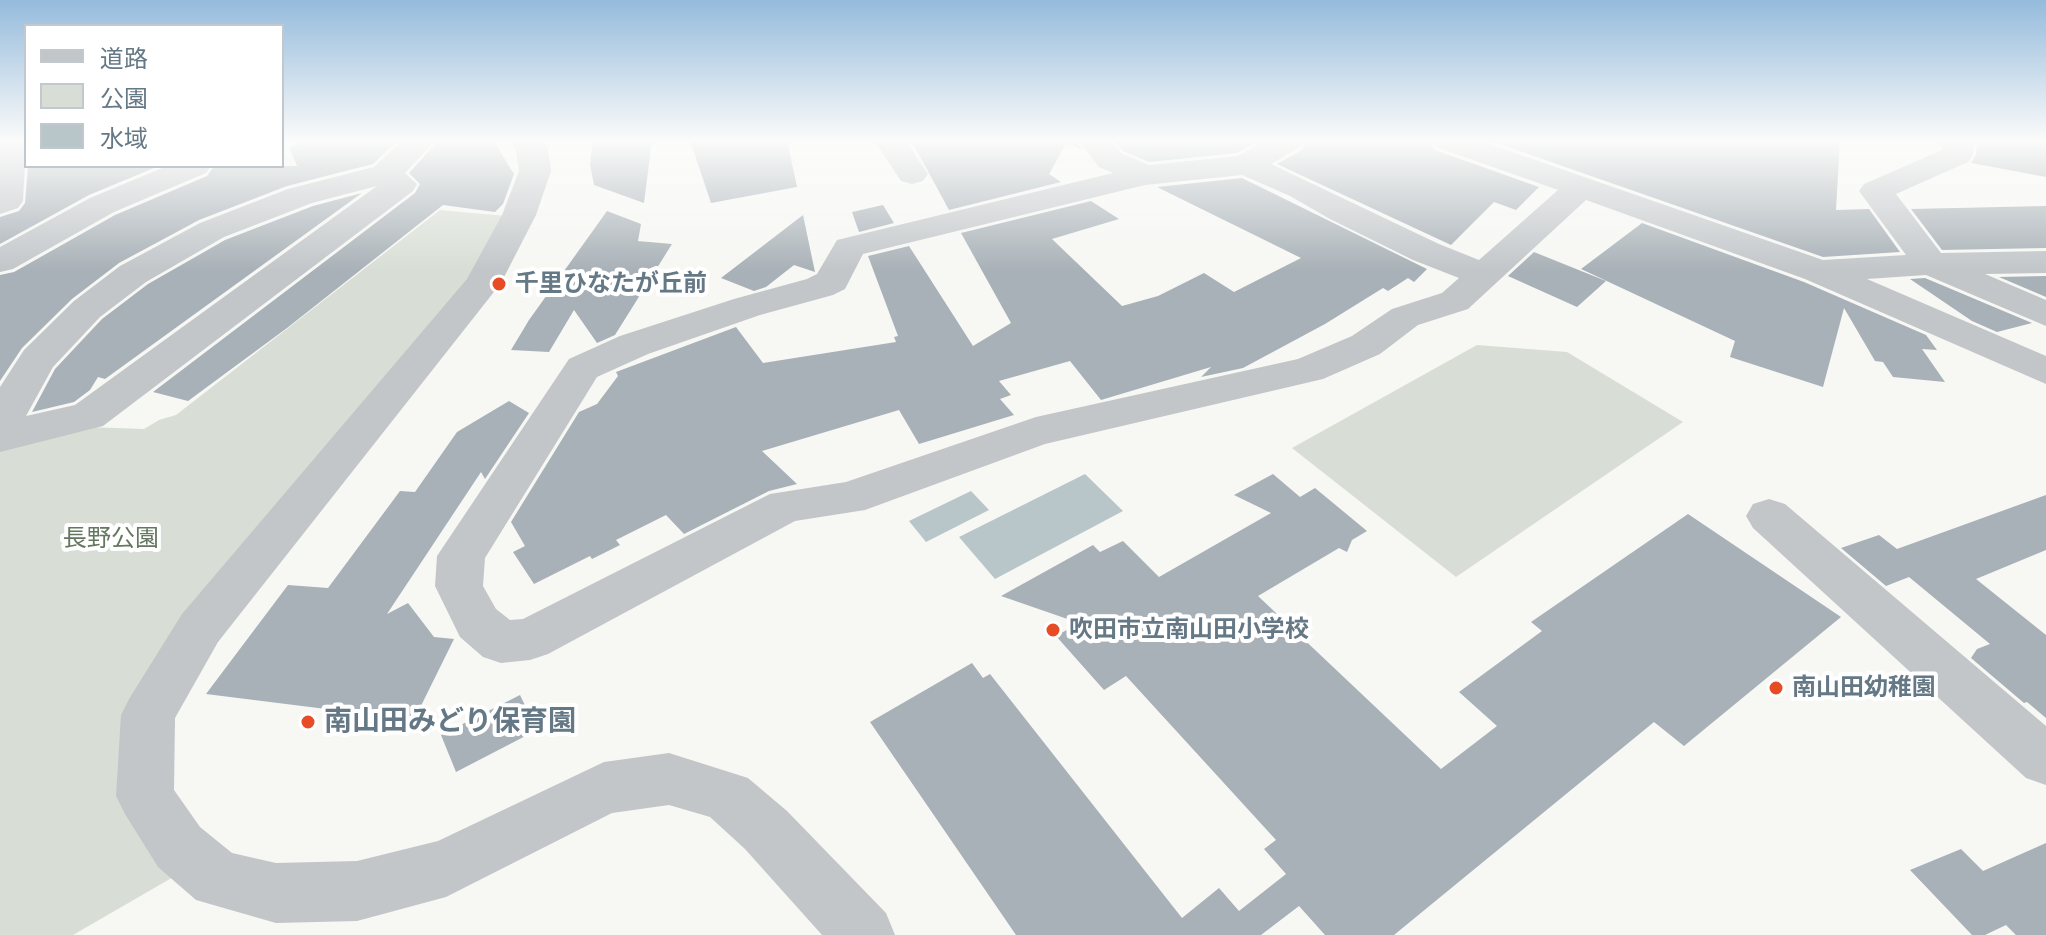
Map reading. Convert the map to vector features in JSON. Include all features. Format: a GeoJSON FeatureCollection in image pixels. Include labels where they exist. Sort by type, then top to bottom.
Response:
{"type":"FeatureCollection","features":[{"type":"Feature","properties":{"kind":"street"},"geometry":{"type":"LineString","coordinates":[[0,204],[6,201],[9,184]]}},
{"type":"Feature","properties":{"kind":"street"},"geometry":{"type":"LineString","coordinates":[[0,261],[102,205],[153,184]]}},
{"type":"Feature","properties":{"kind":"street"},"geometry":{"type":"LineString","coordinates":[[0,430],[11,402],[38,359],[87,309],[133,274],[212,230],[300,196],[348,184]]}},
{"type":"Feature","properties":{"kind":"street"},"geometry":{"type":"LineString","coordinates":[[0,437],[88,416],[400,184]]}},
{"type":"Feature","properties":{"kind":"street"},"geometry":{"type":"LineString","coordinates":[[530,184],[519,215],[483,283],[200,628],[148,715],[145,796],[179,847],[217,879],[276,893],[357,891],[446,868],[604,788],[669,779],[728,797],[766,830],[864,935]]}},
{"type":"Feature","properties":{"kind":"street"},"geometry":{"type":"LineString","coordinates":[[1110,184],[849,247],[832,281],[820,287],[747,307],[634,345],[583,368],[461,556],[459,586],[478,623],[501,642],[530,639],[786,506],[849,498],[1036,432],[1309,370],[1366,345],[1405,317],[1455,301],[1581,187]]}},
{"type":"Feature","properties":{"kind":"street"},"geometry":{"type":"LineString","coordinates":[[1289,184],[1426,252],[1485,275]]}},
{"type":"Feature","properties":{"kind":"street"},"geometry":{"type":"LineString","coordinates":[[1571,184],[1818,271],[2046,371]]}},
{"type":"Feature","properties":{"kind":"street"},"geometry":{"type":"LineString","coordinates":[[1893,184],[1876,191],[1931,264],[2046,314]]}},
{"type":"Feature","properties":{"kind":"street"},"geometry":{"type":"LineString","coordinates":[[1818,271],[1931,264],[2046,262]]}},
{"type":"Feature","properties":{"kind":"street"},"geometry":{"type":"LineString","coordinates":[[1769,516],[2046,760]]}},
{"type":"Feature","properties":{"kind":"green space","name":"長野公園"},"geometry":{"type":"Polygon","coordinates":[[[440,210],[506,216],[471,282],[129,720],[175,876],[73,935],[0,935],[0,447],[85,427],[144,429],[176,415],[440,210]]]}},
{"type":"Feature","properties":{"kind":"green space"},"geometry":{"type":"Polygon","coordinates":[[[1477,345],[1567,352],[1683,422],[1456,577],[1292,448],[1477,345]]]}},
{"type":"Feature","properties":{"kind":"water"},"geometry":{"type":"Polygon","coordinates":[[[1085,474],[1123,511],[995,579],[959,537],[1085,474]]]}},
{"type":"Feature","properties":{"kind":"water"},"geometry":{"type":"Polygon","coordinates":[[[971,491],[989,510],[926,542],[909,521],[971,491]]]}},
{"type":"Feature","properties":{"kind":"building"},"geometry":{"type":"Polygon","coordinates":[[[27,184],[116,184],[89,195],[0,244],[0,217],[19,211],[25,203],[27,184]]]}},
{"type":"Feature","properties":{"kind":"building"},"geometry":{"type":"Polygon","coordinates":[[[189,184],[296,184],[199,220],[119,263],[72,299],[22,348],[0,381],[0,275],[14,272],[115,215],[189,184]]]}},
{"type":"Feature","properties":{"kind":"building"},"geometry":{"type":"Polygon","coordinates":[[[420,184],[510,184],[503,204],[495,212],[443,205],[287,328],[188,401],[153,392],[415,193],[420,184]]]}},
{"type":"Feature","properties":{"kind":"building"},"geometry":{"type":"Polygon","coordinates":[[[646,184],[644,203],[594,185],[646,184]]]}},
{"type":"Feature","properties":{"kind":"building"},"geometry":{"type":"Polygon","coordinates":[[[705,184],[796,184],[797,187],[711,203],[705,184]]]}},
{"type":"Feature","properties":{"kind":"building"},"geometry":{"type":"Polygon","coordinates":[[[935,184],[1054,184],[949,210],[935,184]]]}},
{"type":"Feature","properties":{"kind":"building"},"geometry":{"type":"Polygon","coordinates":[[[1253,184],[1427,269],[1414,282],[1408,278],[1388,291],[1383,288],[1325,324],[1243,368],[1201,377],[1211,367],[1101,400],[1070,361],[999,381],[1011,395],[1000,399],[1014,415],[919,444],[899,410],[762,451],[797,484],[769,491],[684,534],[666,515],[616,540],[620,545],[534,584],[513,552],[525,546],[511,522],[579,412],[597,404],[618,376],[616,372],[736,327],[763,363],[896,342],[894,337],[898,336],[868,256],[909,246],[973,346],[1011,323],[961,233],[1091,201],[1119,219],[1052,239],[1122,306],[1158,296],[1204,273],[1234,292],[1301,258],[1157,187],[1253,184]]]}},
{"type":"Feature","properties":{"kind":"building"},"geometry":{"type":"Polygon","coordinates":[[[1319,184],[1530,184],[1539,187],[1516,210],[1494,202],[1451,245],[1319,184]]]}},
{"type":"Feature","properties":{"kind":"building"},"geometry":{"type":"Polygon","coordinates":[[[1613,184],[1838,184],[1836,210],[1869,209],[1900,252],[1823,257],[1613,184]]]}},
{"type":"Feature","properties":{"kind":"building"},"geometry":{"type":"Polygon","coordinates":[[[362,193],[105,379],[98,377],[90,390],[74,402],[32,412],[55,369],[102,319],[148,284],[225,240],[313,206],[362,193]]]}},
{"type":"Feature","properties":{"kind":"building"},"geometry":{"type":"Polygon","coordinates":[[[883,205],[894,223],[859,232],[852,212],[883,205]]]}},
{"type":"Feature","properties":{"kind":"building"},"geometry":{"type":"Polygon","coordinates":[[[2046,206],[2046,248],[1942,250],[1911,209],[2046,206]]]}},
{"type":"Feature","properties":{"kind":"building"},"geometry":{"type":"Polygon","coordinates":[[[607,211],[641,224],[638,241],[672,244],[615,335],[597,343],[574,310],[549,352],[511,350],[529,320],[607,211]]]}},
{"type":"Feature","properties":{"kind":"building"},"geometry":{"type":"Polygon","coordinates":[[[803,215],[815,272],[794,265],[766,287],[754,291],[721,278],[803,215]]]}},
{"type":"Feature","properties":{"kind":"building"},"geometry":{"type":"Polygon","coordinates":[[[1642,223],[1804,282],[1926,335],[1937,350],[1922,349],[1945,382],[1893,377],[1883,362],[1875,361],[1844,308],[1823,387],[1730,357],[1735,341],[1581,269],[1642,223]]]}},
{"type":"Feature","properties":{"kind":"building"},"geometry":{"type":"Polygon","coordinates":[[[1534,252],[1606,281],[1577,307],[1508,276],[1534,252]]]}},
{"type":"Feature","properties":{"kind":"building"},"geometry":{"type":"Polygon","coordinates":[[[2046,276],[2046,297],[1999,277],[2046,276]]]}},
{"type":"Feature","properties":{"kind":"building"},"geometry":{"type":"Polygon","coordinates":[[[1925,278],[2032,323],[1997,332],[1972,321],[1910,279],[1925,278]]]}},
{"type":"Feature","properties":{"kind":"building"},"geometry":{"type":"Polygon","coordinates":[[[509,401],[529,413],[485,479],[481,472],[387,614],[408,603],[434,637],[454,639],[414,720],[206,694],[288,585],[328,588],[400,491],[415,492],[457,432],[509,401]]]}},
{"type":"Feature","properties":{"kind":"building"},"geometry":{"type":"Polygon","coordinates":[[[1273,474],[1300,497],[1315,488],[1367,531],[1352,540],[1347,552],[1339,548],[1258,596],[1441,769],[1497,726],[1459,692],[1542,631],[1531,622],[1688,514],[1841,617],[1684,746],[1654,722],[1394,935],[1325,935],[1299,906],[1261,935],[1016,935],[870,722],[972,663],[983,678],[990,674],[1182,918],[1219,888],[1239,911],[1286,874],[1264,849],[1276,840],[1126,676],[1104,690],[1056,636],[1079,623],[1001,596],[1093,545],[1100,552],[1123,541],[1159,577],[1271,513],[1234,495],[1273,474]]]}},
{"type":"Feature","properties":{"kind":"building"},"geometry":{"type":"Polygon","coordinates":[[[2046,495],[2046,550],[1976,579],[2046,635],[2046,718],[1971,658],[1977,649],[1990,644],[1909,577],[1886,586],[1841,548],[1879,535],[1897,549],[2046,495]]]}},
{"type":"Feature","properties":{"kind":"building"},"geometry":{"type":"Polygon","coordinates":[[[520,695],[537,730],[456,772],[441,735],[520,695]]]}},
{"type":"Feature","properties":{"kind":"building"},"geometry":{"type":"Polygon","coordinates":[[[2046,843],[2046,935],[2016,935],[2006,925],[1985,935],[1972,935],[1910,870],[1961,849],[1983,871],[2046,843]]]}},
{"type":"Feature","properties":{"kind":"place","name":"千里ひなたが丘前"},"geometry":{"type":"Point","coordinates":[499,284]}},
{"type":"Feature","properties":{"kind":"place","name":"吹田市立南山田小学校"},"geometry":{"type":"Point","coordinates":[1053,630]}},
{"type":"Feature","properties":{"kind":"place","name":"南山田幼稚園"},"geometry":{"type":"Point","coordinates":[1776,688]}},
{"type":"Feature","properties":{"kind":"place","name":"南山田みどり保育園"},"geometry":{"type":"Point","coordinates":[308,722]}}]}
